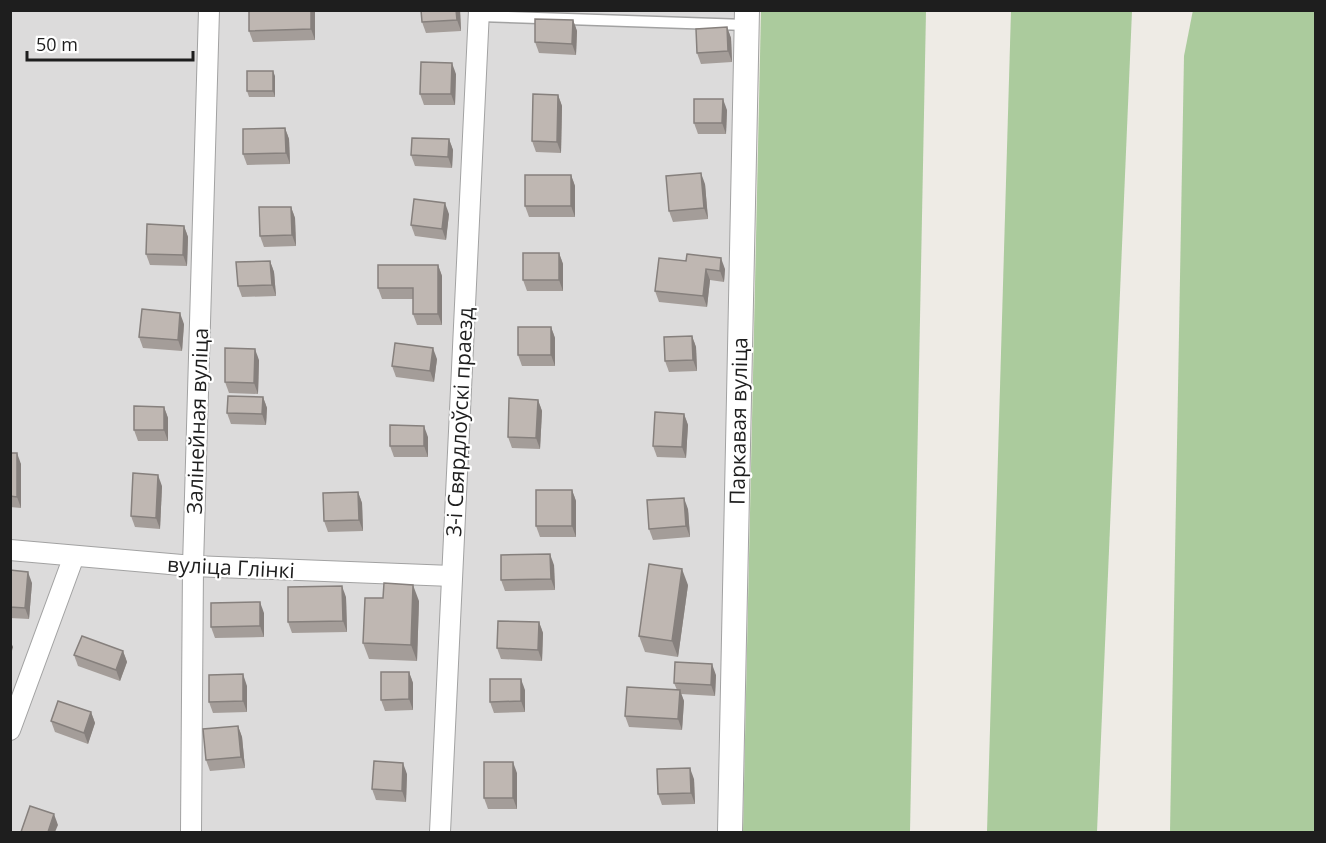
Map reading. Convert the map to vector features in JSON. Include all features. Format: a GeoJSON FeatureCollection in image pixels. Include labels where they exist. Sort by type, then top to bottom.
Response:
{"type":"FeatureCollection","features":[{"type":"Feature","properties":{"kind":"street","name":"Залінейная вуліца"},"geometry":{"type":"LineString","coordinates":[[191,832],[194,566],[209,10]]}},
{"type":"Feature","properties":{"kind":"street","name":"3-і Свярдлоўскі праезд"},"geometry":{"type":"LineString","coordinates":[[440,832],[479,13]]}},
{"type":"Feature","properties":{"kind":"street","name":"Паркавая вуліца"},"geometry":{"type":"LineString","coordinates":[[730,832],[747,18]]}},
{"type":"Feature","properties":{"kind":"street","name":"вуліца Глінкі"},"geometry":{"type":"LineString","coordinates":[[10,550],[194,566],[452,576]]}},
{"type":"Feature","properties":{"kind":"street"},"geometry":{"type":"LineString","coordinates":[[10,730],[74,556]]}},
{"type":"Feature","properties":{"kind":"lane"},"geometry":{"type":"LineString","coordinates":[[479,13],[747,18]]}},
{"type":"Feature","properties":{"kind":"shaded area"},"geometry":{"type":"Polygon","coordinates":[[[10,11],[742,11],[721,832],[11,832],[10,11]]]}},
{"type":"Feature","properties":{"kind":"green space"},"geometry":{"type":"Polygon","coordinates":[[[1193,10],[1315,11],[1315,832],[1170,832],[1184,56],[1193,10]]]}},
{"type":"Feature","properties":{"kind":"green space"},"geometry":{"type":"Polygon","coordinates":[[[761,11],[926,11],[910,832],[743,832],[761,11]]]}},
{"type":"Feature","properties":{"kind":"green space"},"geometry":{"type":"Polygon","coordinates":[[[1011,11],[1132,11],[1097,832],[987,832],[1011,11]]]}},
{"type":"Feature","properties":{"kind":"building"},"geometry":{"type":"Polygon","coordinates":[[[249,10],[311,10],[311,29],[249,31],[249,10]]]}},
{"type":"Feature","properties":{"kind":"building"},"geometry":{"type":"Polygon","coordinates":[[[421,10],[456,10],[457,20],[422,22],[421,10]]]}},
{"type":"Feature","properties":{"kind":"building"},"geometry":{"type":"Polygon","coordinates":[[[535,19],[573,20],[572,44],[535,42],[535,19]]]}},
{"type":"Feature","properties":{"kind":"building"},"geometry":{"type":"Polygon","coordinates":[[[727,27],[728,51],[697,53],[696,29],[727,27]]]}},
{"type":"Feature","properties":{"kind":"building"},"geometry":{"type":"Polygon","coordinates":[[[421,62],[452,63],[451,94],[420,94],[421,62]]]}},
{"type":"Feature","properties":{"kind":"building"},"geometry":{"type":"Polygon","coordinates":[[[247,71],[273,71],[273,91],[247,91],[247,71]]]}},
{"type":"Feature","properties":{"kind":"building"},"geometry":{"type":"Polygon","coordinates":[[[533,94],[558,95],[557,142],[532,141],[533,94]]]}},
{"type":"Feature","properties":{"kind":"building"},"geometry":{"type":"Polygon","coordinates":[[[694,99],[723,99],[722,123],[694,123],[694,99]]]}},
{"type":"Feature","properties":{"kind":"building"},"geometry":{"type":"Polygon","coordinates":[[[285,128],[286,153],[243,154],[243,129],[285,128]]]}},
{"type":"Feature","properties":{"kind":"building"},"geometry":{"type":"Polygon","coordinates":[[[412,138],[449,139],[448,157],[411,155],[412,138]]]}},
{"type":"Feature","properties":{"kind":"building"},"geometry":{"type":"Polygon","coordinates":[[[701,173],[704,208],[669,211],[666,176],[701,173]]]}},
{"type":"Feature","properties":{"kind":"building"},"geometry":{"type":"Polygon","coordinates":[[[525,175],[571,175],[571,206],[525,206],[525,175]]]}},
{"type":"Feature","properties":{"kind":"building"},"geometry":{"type":"Polygon","coordinates":[[[414,199],[445,203],[442,229],[411,225],[414,199]]]}},
{"type":"Feature","properties":{"kind":"building"},"geometry":{"type":"Polygon","coordinates":[[[259,207],[291,207],[292,235],[260,236],[259,207]]]}},
{"type":"Feature","properties":{"kind":"building"},"geometry":{"type":"Polygon","coordinates":[[[147,224],[184,226],[183,255],[146,254],[147,224]]]}},
{"type":"Feature","properties":{"kind":"building"},"geometry":{"type":"Polygon","coordinates":[[[523,253],[559,253],[559,280],[523,280],[523,253]]]}},
{"type":"Feature","properties":{"kind":"building"},"geometry":{"type":"Polygon","coordinates":[[[687,254],[721,258],[720,271],[706,269],[703,296],[655,291],[659,258],[686,261],[687,254]]]}},
{"type":"Feature","properties":{"kind":"building"},"geometry":{"type":"Polygon","coordinates":[[[270,261],[272,285],[238,286],[236,262],[270,261]]]}},
{"type":"Feature","properties":{"kind":"building"},"geometry":{"type":"Polygon","coordinates":[[[378,265],[438,265],[438,314],[413,314],[413,288],[378,288],[378,265]]]}},
{"type":"Feature","properties":{"kind":"building"},"geometry":{"type":"Polygon","coordinates":[[[142,309],[180,313],[178,340],[139,337],[142,309]]]}},
{"type":"Feature","properties":{"kind":"building"},"geometry":{"type":"Polygon","coordinates":[[[518,327],[551,327],[551,355],[518,355],[518,327]]]}},
{"type":"Feature","properties":{"kind":"building"},"geometry":{"type":"Polygon","coordinates":[[[692,336],[693,360],[665,361],[664,337],[692,336]]]}},
{"type":"Feature","properties":{"kind":"building"},"geometry":{"type":"Polygon","coordinates":[[[395,343],[433,348],[430,371],[392,366],[395,343]]]}},
{"type":"Feature","properties":{"kind":"building"},"geometry":{"type":"Polygon","coordinates":[[[225,348],[255,349],[254,383],[225,382],[225,348]]]}},
{"type":"Feature","properties":{"kind":"building"},"geometry":{"type":"Polygon","coordinates":[[[228,396],[263,397],[262,414],[227,413],[228,396]]]}},
{"type":"Feature","properties":{"kind":"building"},"geometry":{"type":"Polygon","coordinates":[[[509,398],[538,400],[536,438],[508,437],[509,398]]]}},
{"type":"Feature","properties":{"kind":"building"},"geometry":{"type":"Polygon","coordinates":[[[134,406],[164,407],[164,430],[134,430],[134,406]]]}},
{"type":"Feature","properties":{"kind":"building"},"geometry":{"type":"Polygon","coordinates":[[[655,412],[684,414],[682,447],[653,446],[655,412]]]}},
{"type":"Feature","properties":{"kind":"building"},"geometry":{"type":"Polygon","coordinates":[[[390,425],[424,426],[424,446],[390,446],[390,425]]]}},
{"type":"Feature","properties":{"kind":"building"},"geometry":{"type":"Polygon","coordinates":[[[10,453],[17,453],[17,497],[10,496],[10,453]]]}},
{"type":"Feature","properties":{"kind":"building"},"geometry":{"type":"Polygon","coordinates":[[[133,473],[158,475],[156,518],[131,516],[133,473]]]}},
{"type":"Feature","properties":{"kind":"building"},"geometry":{"type":"Polygon","coordinates":[[[536,490],[572,490],[572,526],[536,526],[536,490]]]}},
{"type":"Feature","properties":{"kind":"building"},"geometry":{"type":"Polygon","coordinates":[[[358,492],[359,520],[324,521],[323,493],[358,492]]]}},
{"type":"Feature","properties":{"kind":"building"},"geometry":{"type":"Polygon","coordinates":[[[684,498],[686,526],[649,529],[647,500],[684,498]]]}},
{"type":"Feature","properties":{"kind":"building"},"geometry":{"type":"Polygon","coordinates":[[[550,554],[551,579],[501,580],[501,555],[550,554]]]}},
{"type":"Feature","properties":{"kind":"building"},"geometry":{"type":"Polygon","coordinates":[[[649,564],[682,569],[672,641],[639,636],[649,564]]]}},
{"type":"Feature","properties":{"kind":"building"},"geometry":{"type":"Polygon","coordinates":[[[10,570],[28,572],[25,608],[10,607],[10,570]]]}},
{"type":"Feature","properties":{"kind":"building"},"geometry":{"type":"Polygon","coordinates":[[[384,583],[413,585],[411,645],[363,643],[365,598],[383,598],[384,583]]]}},
{"type":"Feature","properties":{"kind":"building"},"geometry":{"type":"Polygon","coordinates":[[[342,586],[343,621],[288,622],[288,587],[342,586]]]}},
{"type":"Feature","properties":{"kind":"building"},"geometry":{"type":"Polygon","coordinates":[[[260,602],[260,626],[211,627],[211,603],[260,602]]]}},
{"type":"Feature","properties":{"kind":"building"},"geometry":{"type":"Polygon","coordinates":[[[498,621],[539,622],[538,650],[497,648],[498,621]]]}},
{"type":"Feature","properties":{"kind":"building"},"geometry":{"type":"Polygon","coordinates":[[[82,636],[123,651],[116,670],[74,655],[82,636]]]}},
{"type":"Feature","properties":{"kind":"building"},"geometry":{"type":"Polygon","coordinates":[[[675,662],[712,664],[711,685],[674,683],[675,662]]]}},
{"type":"Feature","properties":{"kind":"building"},"geometry":{"type":"Polygon","coordinates":[[[381,672],[409,672],[409,699],[381,700],[381,672]]]}},
{"type":"Feature","properties":{"kind":"building"},"geometry":{"type":"Polygon","coordinates":[[[243,674],[243,701],[209,702],[209,675],[243,674]]]}},
{"type":"Feature","properties":{"kind":"building"},"geometry":{"type":"Polygon","coordinates":[[[490,679],[521,679],[521,701],[490,702],[490,679]]]}},
{"type":"Feature","properties":{"kind":"building"},"geometry":{"type":"Polygon","coordinates":[[[627,687],[680,690],[678,719],[625,716],[627,687]]]}},
{"type":"Feature","properties":{"kind":"building"},"geometry":{"type":"Polygon","coordinates":[[[58,701],[91,712],[84,733],[51,721],[58,701]]]}},
{"type":"Feature","properties":{"kind":"building"},"geometry":{"type":"Polygon","coordinates":[[[238,726],[241,757],[206,760],[203,729],[238,726]]]}},
{"type":"Feature","properties":{"kind":"building"},"geometry":{"type":"Polygon","coordinates":[[[374,761],[403,763],[402,791],[372,789],[374,761]]]}},
{"type":"Feature","properties":{"kind":"building"},"geometry":{"type":"Polygon","coordinates":[[[484,762],[513,762],[513,798],[484,798],[484,762]]]}},
{"type":"Feature","properties":{"kind":"building"},"geometry":{"type":"Polygon","coordinates":[[[690,768],[691,793],[658,794],[657,769],[690,768]]]}},
{"type":"Feature","properties":{"kind":"building"},"geometry":{"type":"Polygon","coordinates":[[[30,806],[54,814],[48,832],[21,832],[30,806]]]}}]}
